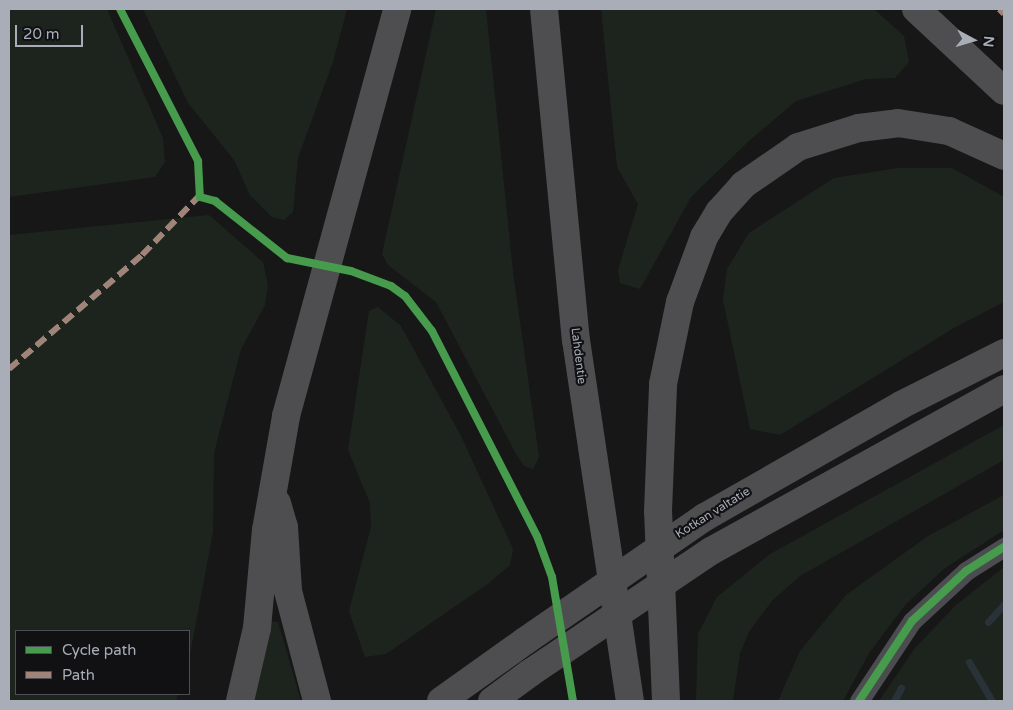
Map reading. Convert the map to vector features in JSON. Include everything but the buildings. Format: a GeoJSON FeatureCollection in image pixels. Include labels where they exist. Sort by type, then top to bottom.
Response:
{"type":"FeatureCollection","features":[{"type":"Feature","properties":{"kind":"highway"},"geometry":{"type":"LineString","coordinates":[[240,701],[257,628],[266,530],[275,497],[286,416],[397,9]]}},
{"type":"Feature","properties":{"kind":"highway","name":"Lahdentie"},"geometry":{"type":"LineString","coordinates":[[544,9],[576,340],[630,701]]}},
{"type":"Feature","properties":{"kind":"highway"},"geometry":{"type":"LineString","coordinates":[[916,9],[1004,91]]}},
{"type":"Feature","properties":{"kind":"highway"},"geometry":{"type":"LineString","coordinates":[[666,701],[658,511],[663,384],[680,302],[714,220],[743,185],[798,147],[859,128],[898,123],[939,129],[973,139],[1004,156]]}},
{"type":"Feature","properties":{"kind":"highway","name":"Kotkan valtatie"},"geometry":{"type":"LineString","coordinates":[[441,701],[706,516],[901,405],[1004,353]]}},
{"type":"Feature","properties":{"kind":"highway"},"geometry":{"type":"LineString","coordinates":[[492,701],[530,673],[711,552],[1004,389]]}},
{"type":"Feature","properties":{"kind":"highway"},"geometry":{"type":"LineString","coordinates":[[275,497],[284,527],[288,591],[316,701]]}},
{"type":"Feature","properties":{"kind":"street"},"geometry":{"type":"LineString","coordinates":[[859,701],[912,621],[966,571],[1004,547]]}},
{"type":"Feature","properties":{"kind":"shaded area"},"geometry":{"type":"Polygon","coordinates":[[[9,9],[107,9],[163,138],[165,162],[155,177],[9,197],[9,9]]]}},
{"type":"Feature","properties":{"kind":"shaded area"},"geometry":{"type":"Polygon","coordinates":[[[143,9],[347,9],[333,62],[298,158],[293,212],[284,220],[272,217],[250,195],[234,160],[188,103],[143,9]]]}},
{"type":"Feature","properties":{"kind":"shaded area"},"geometry":{"type":"Polygon","coordinates":[[[436,9],[486,9],[513,272],[539,457],[533,469],[524,466],[516,454],[436,302],[388,265],[382,254],[436,9]]]}},
{"type":"Feature","properties":{"kind":"shaded area"},"geometry":{"type":"Polygon","coordinates":[[[601,9],[874,9],[904,36],[909,62],[895,78],[866,79],[796,101],[749,141],[691,197],[640,289],[620,283],[618,270],[638,204],[617,167],[601,9]]]}},
{"type":"Feature","properties":{"kind":"shaded area"},"geometry":{"type":"Polygon","coordinates":[[[898,168],[952,168],[1004,197],[1004,302],[954,328],[780,435],[750,429],[723,300],[727,269],[749,233],[834,178],[898,168]]]}},
{"type":"Feature","properties":{"kind":"shaded area"},"geometry":{"type":"Polygon","coordinates":[[[209,215],[263,262],[268,285],[265,305],[241,349],[214,453],[213,532],[190,655],[190,630],[15,630],[15,695],[178,695],[176,701],[9,701],[9,235],[209,215]]]}},
{"type":"Feature","properties":{"kind":"shaded area"},"geometry":{"type":"Polygon","coordinates":[[[378,307],[401,326],[461,436],[513,549],[510,565],[489,583],[386,654],[365,657],[349,611],[371,527],[370,503],[348,450],[369,311],[378,307]]]}},
{"type":"Feature","properties":{"kind":"shaded area"},"geometry":{"type":"Polygon","coordinates":[[[1004,425],[1004,460],[800,576],[772,601],[750,630],[740,653],[733,701],[696,701],[698,634],[717,597],[770,554],[1004,425]]]}},
{"type":"Feature","properties":{"kind":"shaded area"},"geometry":{"type":"Polygon","coordinates":[[[1004,495],[1004,530],[945,568],[906,604],[869,653],[843,701],[778,701],[800,651],[846,595],[928,536],[1004,495]]]}},
{"type":"Feature","properties":{"kind":"shaded area"},"geometry":{"type":"Polygon","coordinates":[[[1004,567],[1004,701],[879,701],[915,648],[956,605],[1004,567]]]}},
{"type":"Feature","properties":{"kind":"shaded area"},"geometry":{"type":"Polygon","coordinates":[[[269,622],[278,622],[301,701],[251,701],[269,622]]]}},
{"type":"Feature","properties":{"kind":"waterway"},"geometry":{"type":"LineString","coordinates":[[988,622],[1004,604]]}},
{"type":"Feature","properties":{"kind":"waterway"},"geometry":{"type":"LineString","coordinates":[[969,662],[992,701]]}},
{"type":"Feature","properties":{"kind":"waterway"},"geometry":{"type":"LineString","coordinates":[[894,701],[901,688]]}},
{"type":"Feature","properties":{"kind":"marked path"},"geometry":{"type":"LineString","coordinates":[[999,9],[1004,14]]}},
{"type":"Feature","properties":{"kind":"marked path"},"geometry":{"type":"LineString","coordinates":[[9,369],[142,255],[200,195]]}},
{"type":"Feature","properties":{"kind":"cycle path"},"geometry":{"type":"LineString","coordinates":[[120,9],[198,161],[200,197],[215,201],[287,258],[351,271],[391,286],[405,296],[432,331],[537,536],[552,577],[573,701]]}},
{"type":"Feature","properties":{"kind":"cycle path"},"geometry":{"type":"LineString","coordinates":[[859,701],[912,621],[966,571],[1004,547]]}}]}
